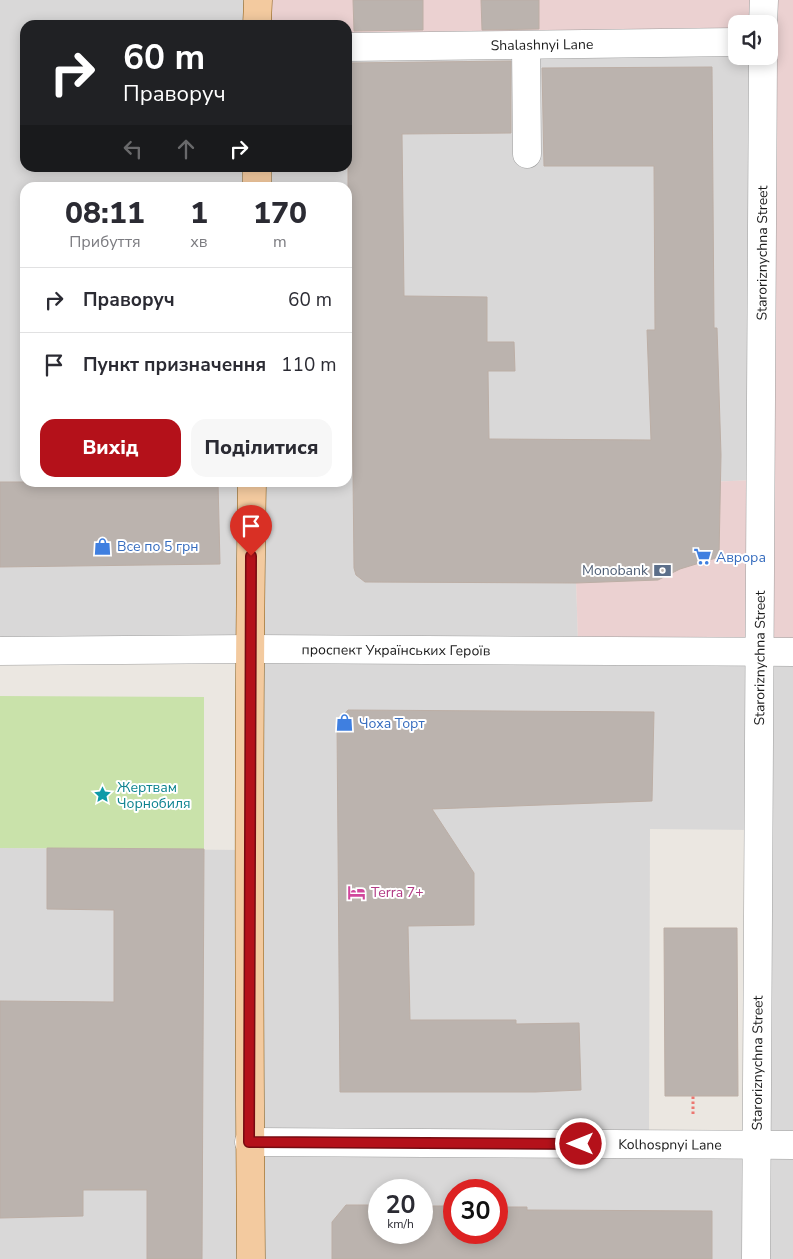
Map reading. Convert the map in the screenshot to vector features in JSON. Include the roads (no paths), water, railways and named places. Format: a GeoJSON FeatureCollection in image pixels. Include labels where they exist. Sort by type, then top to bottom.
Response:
{"type":"FeatureCollection","features":[{"type":"Feature","properties":{"kind":"main road"},"geometry":{"type":"LineString","coordinates":[[257,20],[258,0]]}},
{"type":"Feature","properties":{"kind":"main road"},"geometry":{"type":"LineString","coordinates":[[251,1259],[249,1142],[252,487]]}},
{"type":"Feature","properties":{"kind":"street"},"geometry":{"type":"LineString","coordinates":[[763,15],[764,0]]}},
{"type":"Feature","properties":{"kind":"street","name":"Shalashnyi Lane"},"geometry":{"type":"LineString","coordinates":[[352,47],[728,42]]}},
{"type":"Feature","properties":{"kind":"street"},"geometry":{"type":"LineString","coordinates":[[526,46],[526,154]]}},
{"type":"Feature","properties":{"kind":"street","name":"Staroriznychna Street"},"geometry":{"type":"LineString","coordinates":[[756,1259],[763,65]]}},
{"type":"Feature","properties":{"kind":"street","name":"проспект Українських Героїв"},"geometry":{"type":"LineString","coordinates":[[0,650],[250,649],[793,652]]}},
{"type":"Feature","properties":{"kind":"street","name":"Kolhospnyi Lane"},"geometry":{"type":"LineString","coordinates":[[249,1142],[793,1145]]}},
{"type":"Feature","properties":{"kind":"place","name":"Все по 5 грн"},"geometry":{"type":"Point","coordinates":[103,546]}},
{"type":"Feature","properties":{"kind":"place","name":"Аврора"},"geometry":{"type":"Point","coordinates":[702,557]}},
{"type":"Feature","properties":{"kind":"place","name":"Monobank"},"geometry":{"type":"Point","coordinates":[662,570]}},
{"type":"Feature","properties":{"kind":"place","name":"Чоха Торт"},"geometry":{"type":"Point","coordinates":[345,723]}},
{"type":"Feature","properties":{"kind":"place","name":"Жертвам Чорнобиля"},"geometry":{"type":"Point","coordinates":[103,795]}},
{"type":"Feature","properties":{"kind":"place","name":"Terra 7+"},"geometry":{"type":"Point","coordinates":[357,892]}}]}
